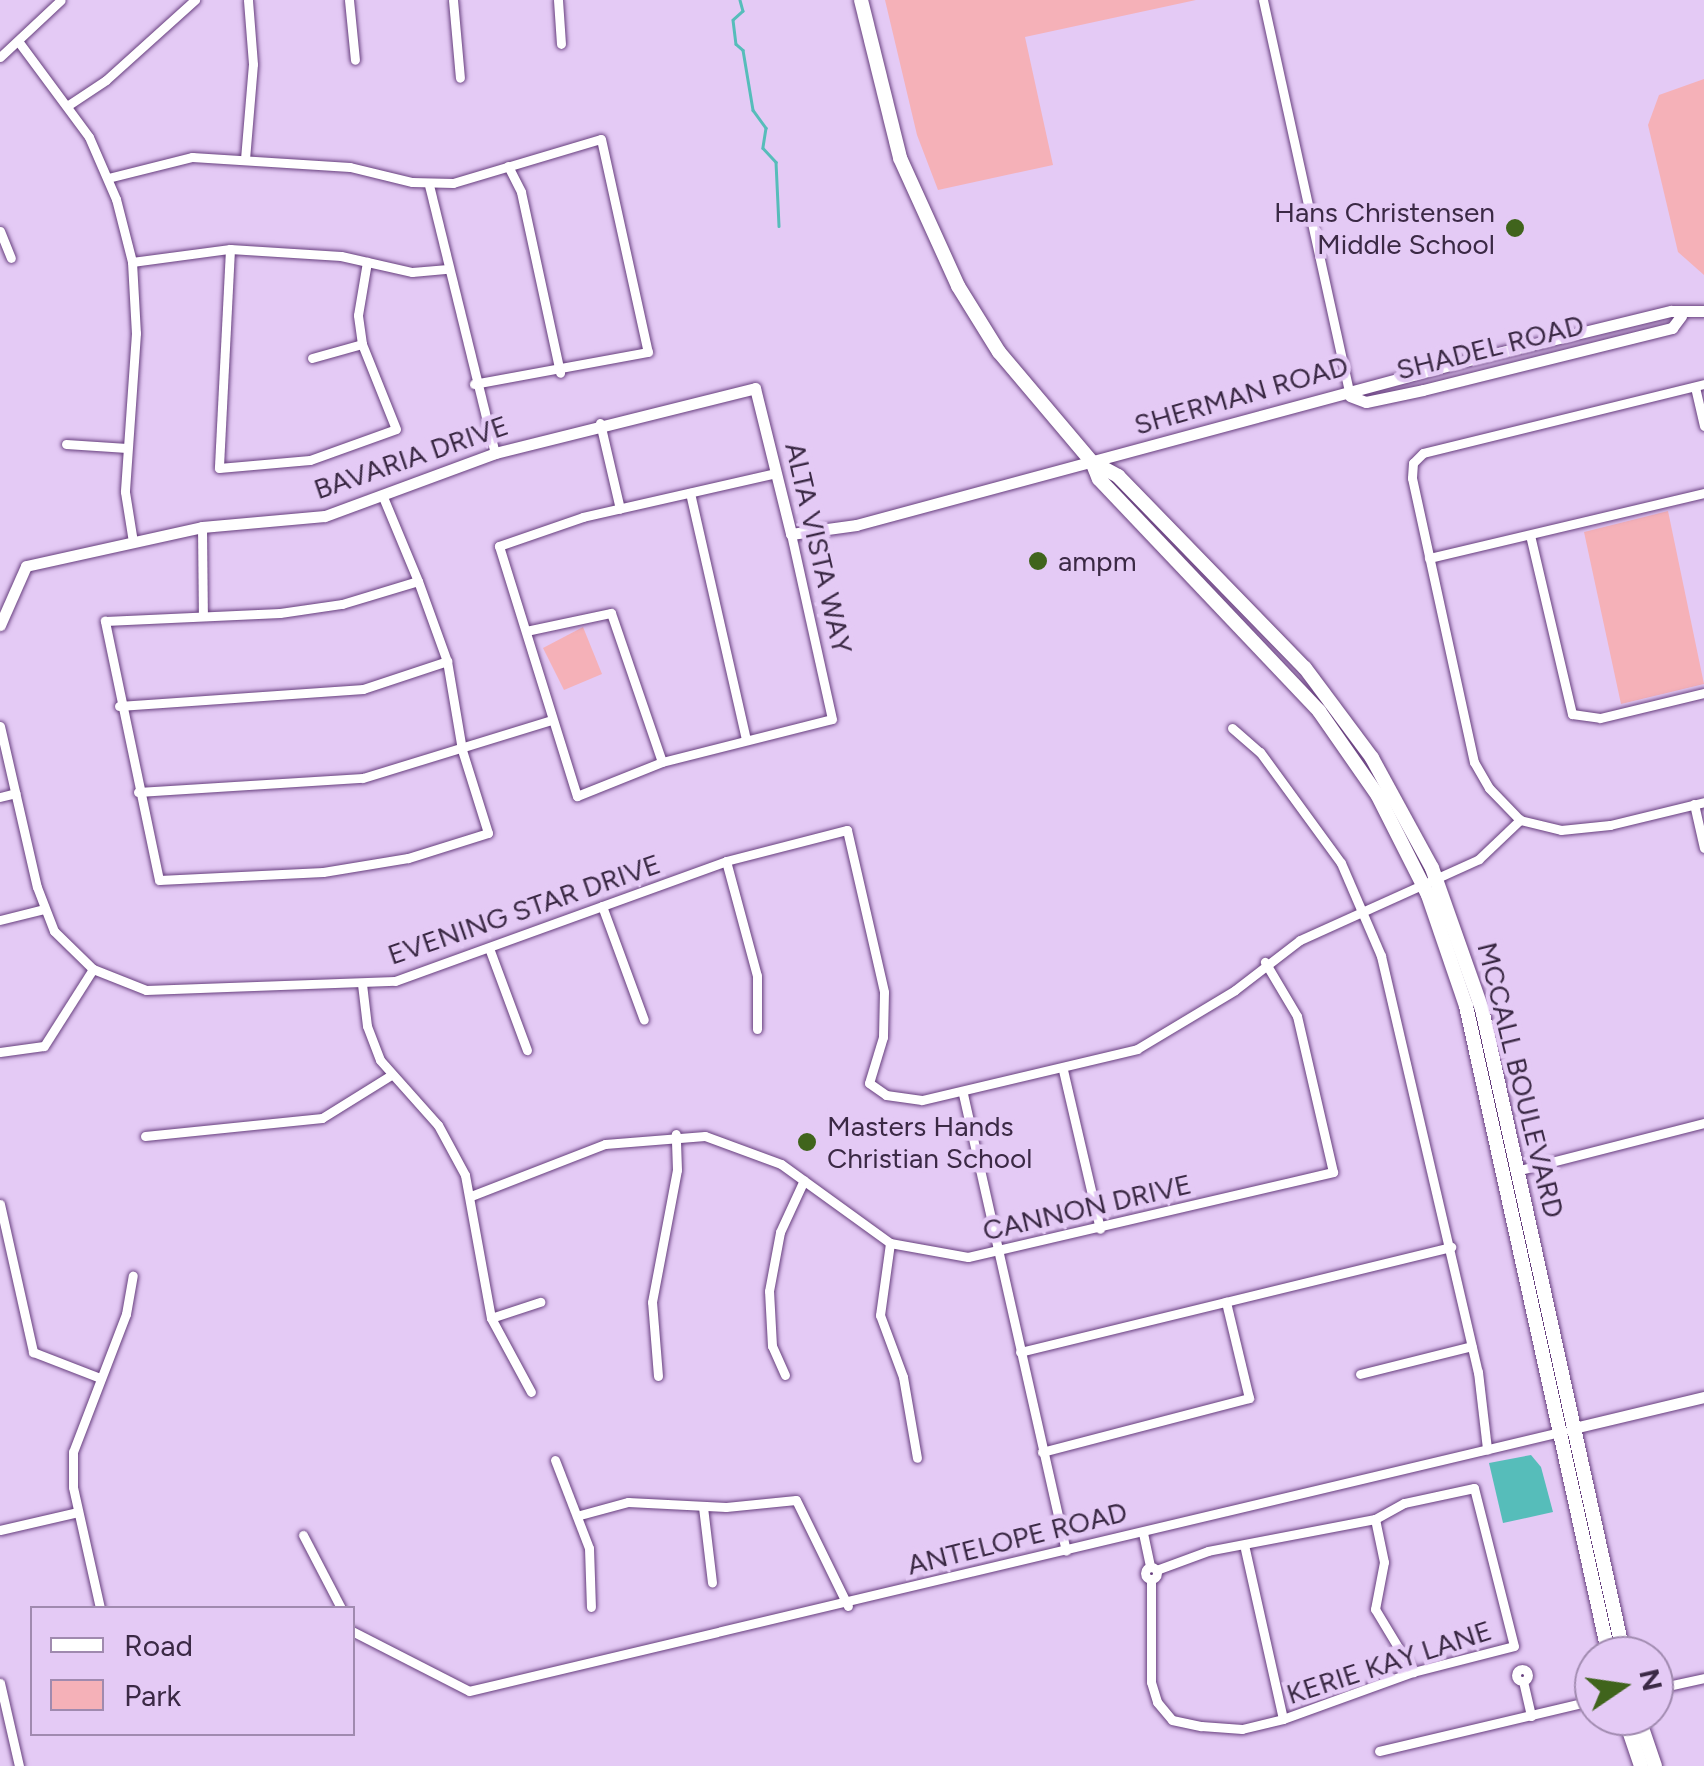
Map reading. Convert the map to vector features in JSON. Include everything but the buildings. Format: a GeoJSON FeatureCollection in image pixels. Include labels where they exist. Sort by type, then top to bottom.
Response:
{"type":"FeatureCollection","features":[{"type":"Feature","properties":{"kind":"main road","name":"MCCALL BOULEVARD"},"geometry":{"type":"LineString","coordinates":[[860,0],[900,158],[938,248],[999,352],[1092,462],[1099,479],[1272,656],[1378,796],[1430,881]]}},
{"type":"Feature","properties":{"kind":"main road","name":"MCCALL BOULEVARD"},"geometry":{"type":"LineString","coordinates":[[1092,462],[1118,476],[1251,609],[1353,730],[1430,881],[1511,1172],[1605,1636]]}},
{"type":"Feature","properties":{"kind":"main road"},"geometry":{"type":"LineString","coordinates":[[1272,656],[1285,660],[1332,716],[1353,730]]}},
{"type":"Feature","properties":{"kind":"main road","name":"MCCALL BOULEVARD"},"geometry":{"type":"LineString","coordinates":[[1566,1430],[1619,1636]]}},
{"type":"Feature","properties":{"kind":"main road"},"geometry":{"type":"LineString","coordinates":[[1630,1736],[1640,1766]]}},
{"type":"Feature","properties":{"kind":"main road"},"geometry":{"type":"LineString","coordinates":[[1645,1736],[1655,1766]]}},
{"type":"Feature","properties":{"kind":"street"},"geometry":{"type":"LineString","coordinates":[[0,57],[61,0]]}},
{"type":"Feature","properties":{"kind":"street"},"geometry":{"type":"LineString","coordinates":[[70,104],[195,0]]}},
{"type":"Feature","properties":{"kind":"street"},"geometry":{"type":"LineString","coordinates":[[245,159],[254,64],[248,0]]}},
{"type":"Feature","properties":{"kind":"street"},"geometry":{"type":"LineString","coordinates":[[349,0],[355,60]]}},
{"type":"Feature","properties":{"kind":"street"},"geometry":{"type":"LineString","coordinates":[[453,0],[460,78]]}},
{"type":"Feature","properties":{"kind":"street"},"geometry":{"type":"LineString","coordinates":[[558,0],[562,44]]}},
{"type":"Feature","properties":{"kind":"street"},"geometry":{"type":"LineString","coordinates":[[1263,0],[1350,396]]}},
{"type":"Feature","properties":{"kind":"street"},"geometry":{"type":"LineString","coordinates":[[18,40],[70,104],[108,178],[132,262],[136,332],[127,448],[132,542]]}},
{"type":"Feature","properties":{"kind":"street"},"geometry":{"type":"LineString","coordinates":[[108,178],[170,160],[245,159],[350,167],[429,184],[477,178],[601,139],[648,352],[560,374],[474,384]]}},
{"type":"Feature","properties":{"kind":"street"},"geometry":{"type":"LineString","coordinates":[[508,166],[522,192],[560,374]]}},
{"type":"Feature","properties":{"kind":"street"},"geometry":{"type":"LineString","coordinates":[[429,184],[474,384],[495,453]]}},
{"type":"Feature","properties":{"kind":"street"},"geometry":{"type":"LineString","coordinates":[[0,231],[11,258]]}},
{"type":"Feature","properties":{"kind":"street"},"geometry":{"type":"LineString","coordinates":[[132,262],[230,249],[368,262],[412,272],[448,269]]}},
{"type":"Feature","properties":{"kind":"street"},"geometry":{"type":"LineString","coordinates":[[230,249],[219,468],[310,460],[396,429],[362,344],[358,315],[368,262]]}},
{"type":"Feature","properties":{"kind":"street","name":"SHERMAN ROAD"},"geometry":{"type":"LineString","coordinates":[[791,534],[868,522],[1350,396],[1362,386],[1671,311],[1682,316],[1704,311]]}},
{"type":"Feature","properties":{"kind":"street"},"geometry":{"type":"LineString","coordinates":[[312,358],[362,344]]}},
{"type":"Feature","properties":{"kind":"street"},"geometry":{"type":"LineString","coordinates":[[1704,426],[1700,386],[1423,453],[1413,462],[1429,558],[1474,762],[1520,820],[1578,830],[1699,803],[1704,848]]}},
{"type":"Feature","properties":{"kind":"street","name":"BAVARIA DRIVE"},"geometry":{"type":"LineString","coordinates":[[0,625],[26,566],[202,526],[325,516],[495,453],[755,388]]}},
{"type":"Feature","properties":{"kind":"street","name":"ALTA VISTA WAY"},"geometry":{"type":"LineString","coordinates":[[746,739],[832,720],[755,388]]}},
{"type":"Feature","properties":{"kind":"street"},"geometry":{"type":"LineString","coordinates":[[600,424],[620,509]]}},
{"type":"Feature","properties":{"kind":"street"},"geometry":{"type":"LineString","coordinates":[[66,444],[127,448]]}},
{"type":"Feature","properties":{"kind":"street"},"geometry":{"type":"LineString","coordinates":[[690,493],[746,739],[662,762],[577,796],[550,720],[499,546],[620,509],[776,473]]}},
{"type":"Feature","properties":{"kind":"street"},"geometry":{"type":"LineString","coordinates":[[1429,558],[1704,493]]}},
{"type":"Feature","properties":{"kind":"street"},"geometry":{"type":"LineString","coordinates":[[383,496],[418,581],[447,661],[462,750],[488,834],[408,858],[323,872],[159,880],[104,622],[342,604],[418,581]]}},
{"type":"Feature","properties":{"kind":"street"},"geometry":{"type":"LineString","coordinates":[[202,526],[202,616]]}},
{"type":"Feature","properties":{"kind":"street"},"geometry":{"type":"LineString","coordinates":[[1530,535],[1572,714],[1600,718],[1704,692]]}},
{"type":"Feature","properties":{"kind":"street"},"geometry":{"type":"LineString","coordinates":[[526,631],[611,614],[662,762]]}},
{"type":"Feature","properties":{"kind":"street"},"geometry":{"type":"LineString","coordinates":[[119,706],[363,689],[447,661]]}},
{"type":"Feature","properties":{"kind":"street"},"geometry":{"type":"LineString","coordinates":[[138,792],[304,786],[462,750],[550,720]]}},
{"type":"Feature","properties":{"kind":"street"},"geometry":{"type":"LineString","coordinates":[[0,726],[44,909],[66,946],[93,969],[44,1046],[0,1052]]}},
{"type":"Feature","properties":{"kind":"street"},"geometry":{"type":"LineString","coordinates":[[1232,728],[1260,752],[1296,800],[1341,863],[1364,910],[1395,999],[1472,1346],[1487,1450]]}},
{"type":"Feature","properties":{"kind":"street"},"geometry":{"type":"LineString","coordinates":[[0,797],[16,793]]}},
{"type":"Feature","properties":{"kind":"street"},"geometry":{"type":"LineString","coordinates":[[1066,1552],[963,1094],[1137,1049],[1235,990],[1266,962],[1364,910],[1480,859],[1520,820]]}},
{"type":"Feature","properties":{"kind":"street","name":"EVENING STAR DRIVE"},"geometry":{"type":"LineString","coordinates":[[93,969],[146,990],[362,984],[411,976],[726,861],[847,830],[884,992],[883,1036],[869,1083],[886,1095],[922,1100],[963,1094]]}},
{"type":"Feature","properties":{"kind":"street"},"geometry":{"type":"LineString","coordinates":[[726,861],[757,976],[757,1028]]}},
{"type":"Feature","properties":{"kind":"street"},"geometry":{"type":"LineString","coordinates":[[602,906],[644,1020]]}},
{"type":"Feature","properties":{"kind":"street"},"geometry":{"type":"LineString","coordinates":[[0,920],[44,909]]}},
{"type":"Feature","properties":{"kind":"street"},"geometry":{"type":"LineString","coordinates":[[489,948],[527,1050]]}},
{"type":"Feature","properties":{"kind":"street","name":"CANNON DRIVE"},"geometry":{"type":"LineString","coordinates":[[471,1196],[605,1144],[676,1134],[730,1141],[804,1180],[890,1243],[939,1256],[998,1254],[1333,1172],[1297,1016],[1266,962]]}},
{"type":"Feature","properties":{"kind":"street"},"geometry":{"type":"LineString","coordinates":[[362,984],[367,1026],[391,1076],[438,1125],[471,1196],[491,1318],[531,1392]]}},
{"type":"Feature","properties":{"kind":"street"},"geometry":{"type":"LineString","coordinates":[[1063,1070],[1100,1229]]}},
{"type":"Feature","properties":{"kind":"street"},"geometry":{"type":"LineString","coordinates":[[145,1136],[322,1118],[391,1076]]}},
{"type":"Feature","properties":{"kind":"street"},"geometry":{"type":"LineString","coordinates":[[1511,1172],[1704,1123]]}},
{"type":"Feature","properties":{"kind":"street"},"geometry":{"type":"LineString","coordinates":[[658,1376],[652,1302],[676,1170],[676,1134]]}},
{"type":"Feature","properties":{"kind":"street"},"geometry":{"type":"LineString","coordinates":[[785,1375],[772,1346],[769,1290],[780,1232],[804,1180]]}},
{"type":"Feature","properties":{"kind":"street"},"geometry":{"type":"LineString","coordinates":[[0,1204],[33,1352],[100,1378]]}},
{"type":"Feature","properties":{"kind":"street"},"geometry":{"type":"LineString","coordinates":[[890,1243],[880,1315],[903,1377],[917,1458]]}},
{"type":"Feature","properties":{"kind":"street"},"geometry":{"type":"LineString","coordinates":[[1020,1352],[1451,1247]]}},
{"type":"Feature","properties":{"kind":"street"},"geometry":{"type":"LineString","coordinates":[[100,1606],[78,1512],[73,1452],[126,1314],[132,1276]]}},
{"type":"Feature","properties":{"kind":"street"},"geometry":{"type":"LineString","coordinates":[[491,1318],[540,1302]]}},
{"type":"Feature","properties":{"kind":"street"},"geometry":{"type":"LineString","coordinates":[[1042,1452],[1233,1406],[1249,1398],[1226,1302]]}},
{"type":"Feature","properties":{"kind":"street"},"geometry":{"type":"LineString","coordinates":[[1360,1374],[1472,1346]]}},
{"type":"Feature","properties":{"kind":"street","name":"ANTELOPE ROAD"},"geometry":{"type":"LineString","coordinates":[[355,1633],[469,1691],[848,1606],[1704,1397]]}},
{"type":"Feature","properties":{"kind":"street"},"geometry":{"type":"LineString","coordinates":[[556,1460],[580,1515],[591,1607]]}},
{"type":"Feature","properties":{"kind":"street","name":"KERIE KAY LANE"},"geometry":{"type":"LineString","coordinates":[[1143,1534],[1153,1572],[1151,1682],[1156,1702],[1172,1720],[1242,1729],[1282,1719],[1413,1672],[1514,1646],[1474,1488],[1404,1502],[1375,1518],[1268,1535],[1245,1549],[1208,1551],[1153,1572]]}},
{"type":"Feature","properties":{"kind":"street"},"geometry":{"type":"LineString","coordinates":[[580,1515],[628,1502],[703,1507],[796,1500],[848,1606]]}},
{"type":"Feature","properties":{"kind":"street"},"geometry":{"type":"LineString","coordinates":[[703,1507],[712,1582]]}},
{"type":"Feature","properties":{"kind":"street"},"geometry":{"type":"LineString","coordinates":[[0,1530],[78,1512]]}},
{"type":"Feature","properties":{"kind":"street"},"geometry":{"type":"LineString","coordinates":[[1375,1518],[1384,1562],[1375,1610],[1413,1672]]}},
{"type":"Feature","properties":{"kind":"street"},"geometry":{"type":"LineString","coordinates":[[303,1534],[340,1606]]}},
{"type":"Feature","properties":{"kind":"street"},"geometry":{"type":"LineString","coordinates":[[1245,1549],[1282,1719]]}},
{"type":"Feature","properties":{"kind":"street"},"geometry":{"type":"LineString","coordinates":[[1514,1646],[1520,1670],[1516,1677],[1523,1682],[1531,1716]]}},
{"type":"Feature","properties":{"kind":"street"},"geometry":{"type":"LineString","coordinates":[[1674,1685],[1704,1678]]}},
{"type":"Feature","properties":{"kind":"street"},"geometry":{"type":"LineString","coordinates":[[0,1683],[18,1766]]}},
{"type":"Feature","properties":{"kind":"street"},"geometry":{"type":"LineString","coordinates":[[1379,1751],[1574,1705]]}},
{"type":"Feature","properties":{"kind":"green space"},"geometry":{"type":"Polygon","coordinates":[[[885,0],[1196,0],[1025,37],[1053,165],[938,190],[917,135],[885,0]]]}},
{"type":"Feature","properties":{"kind":"green space"},"geometry":{"type":"Polygon","coordinates":[[[1704,79],[1704,275],[1678,252],[1648,125],[1659,95],[1704,79]]]}},
{"type":"Feature","properties":{"kind":"green space"},"geometry":{"type":"Polygon","coordinates":[[[1668,511],[1704,684],[1621,704],[1584,532],[1668,511]]]}},
{"type":"Feature","properties":{"kind":"green space"},"geometry":{"type":"Polygon","coordinates":[[[583,627],[602,674],[564,690],[543,648],[583,627]]]}},
{"type":"Feature","properties":{"kind":"shaded area"},"geometry":{"type":"Polygon","coordinates":[[[1531,1455],[1541,1467],[1553,1512],[1503,1523],[1489,1463],[1531,1455]]]}},
{"type":"Feature","properties":{"kind":"waterway"},"geometry":{"type":"LineString","coordinates":[[740,0],[743,11],[733,20],[736,44],[743,50],[753,110],[766,128],[763,148],[776,162],[779,226]]}},
{"type":"Feature","properties":{"kind":"place","name":"Hans Christensen Middle School"},"geometry":{"type":"Point","coordinates":[1515,228]}},
{"type":"Feature","properties":{"kind":"place","name":"ampm"},"geometry":{"type":"Point","coordinates":[1038,561]}},
{"type":"Feature","properties":{"kind":"place","name":"Masters Hands Christian School"},"geometry":{"type":"Point","coordinates":[807,1142]}}]}
